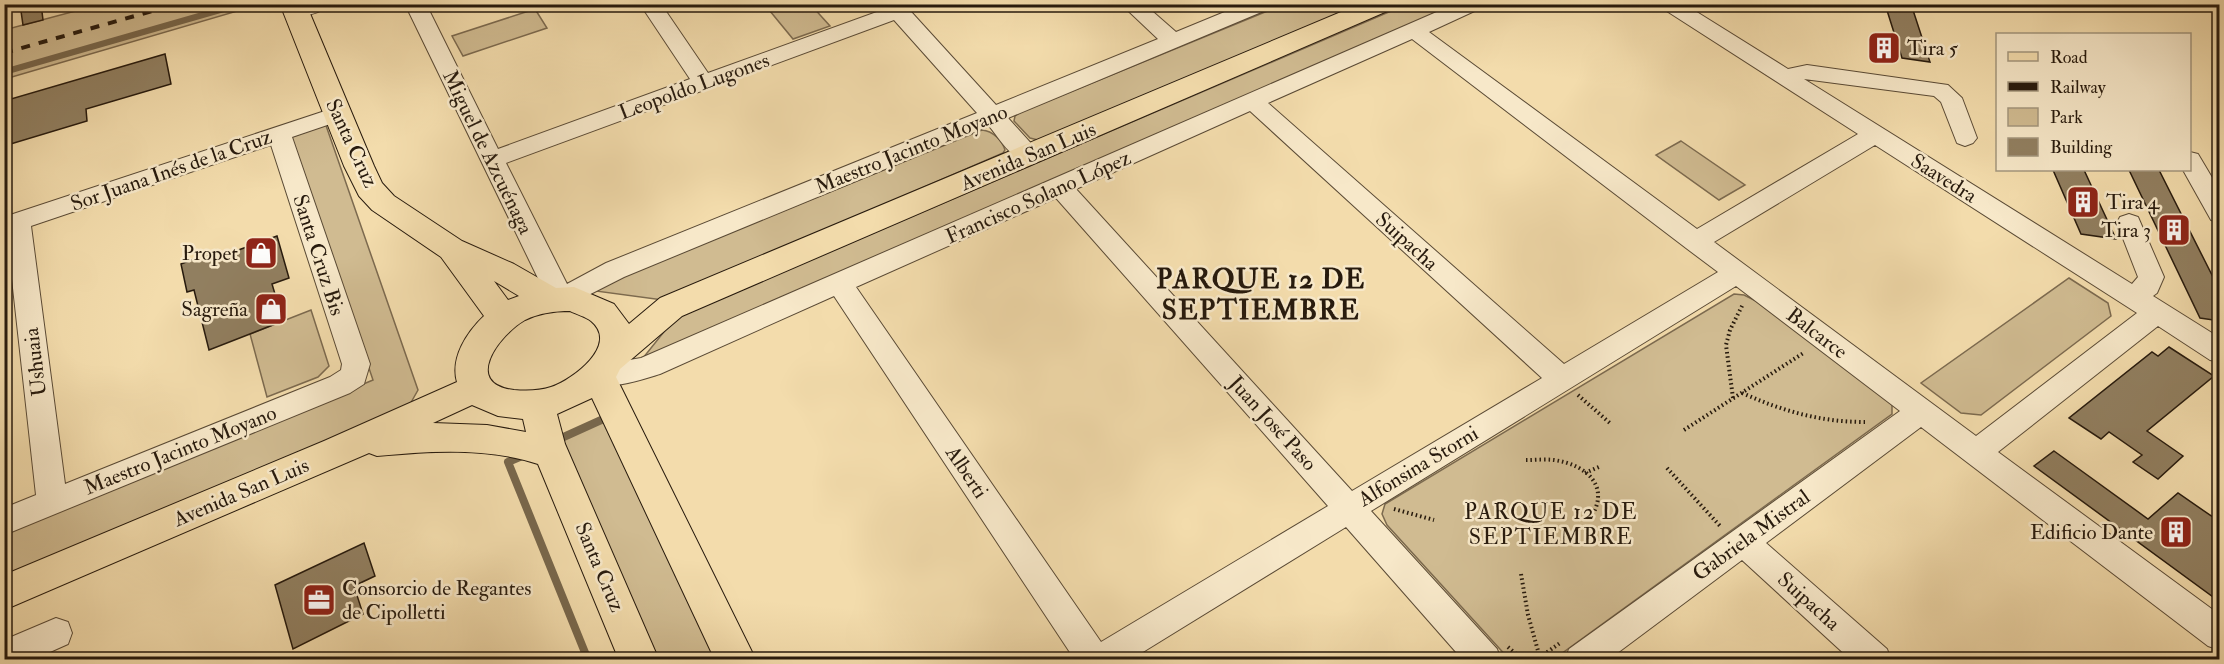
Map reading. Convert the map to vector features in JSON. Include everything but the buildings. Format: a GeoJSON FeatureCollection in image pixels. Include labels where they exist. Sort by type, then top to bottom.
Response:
{"type":"FeatureCollection","features":[{"type":"Feature","properties":{"kind":"main road","name":"Avenida San Luis"},"geometry":{"type":"LineString","coordinates":[[671,307],[594,305],[574,299],[556,299],[526,306],[504,318],[485,334],[474,352],[471,371],[477,388],[491,400],[513,407],[538,406],[564,399],[588,386],[604,368],[671,307],[1383,4]]}},
{"type":"Feature","properties":{"kind":"main road","name":"Santa Cruz"},"geometry":{"type":"LineString","coordinates":[[303,7],[337,114],[370,189],[382,203],[451,249],[556,299]]}},
{"type":"Feature","properties":{"kind":"main road","name":"Santa Cruz"},"geometry":{"type":"LineString","coordinates":[[451,249],[504,318]]}},
{"type":"Feature","properties":{"kind":"main road"},"geometry":{"type":"LineString","coordinates":[[594,305],[609,316],[616,331],[615,350],[604,368],[736,660]]}},
{"type":"Feature","properties":{"kind":"main road","name":"Avenida San Luis"},"geometry":{"type":"LineString","coordinates":[[4,593],[357,442],[477,388]]}},
{"type":"Feature","properties":{"kind":"main road","name":"Santa Cruz"},"geometry":{"type":"LineString","coordinates":[[538,406],[552,454],[639,660]]}},
{"type":"Feature","properties":{"kind":"main road"},"geometry":{"type":"LineString","coordinates":[[357,442],[468,437],[521,443],[552,454]]}},
{"type":"Feature","properties":{"kind":"street","name":"Miguel de Azcuénaga"},"geometry":{"type":"LineString","coordinates":[[415,4],[556,299]]}},
{"type":"Feature","properties":{"kind":"street"},"geometry":{"type":"LineString","coordinates":[[650,4],[704,82]]}},
{"type":"Feature","properties":{"kind":"street"},"geometry":{"type":"LineString","coordinates":[[1131,4],[1173,41]]}},
{"type":"Feature","properties":{"kind":"street","name":"Maestro Jacinto Moyano"},"geometry":{"type":"LineString","coordinates":[[556,299],[646,257],[1264,4]]}},
{"type":"Feature","properties":{"kind":"street","name":"Francisco Solano López"},"geometry":{"type":"LineString","coordinates":[[604,368],[631,372],[650,366],[1474,4]]}},
{"type":"Feature","properties":{"kind":"street","name":"Saavedra"},"geometry":{"type":"LineString","coordinates":[[1669,4],[2220,352]]}},
{"type":"Feature","properties":{"kind":"street","name":"Leopoldo Lugones"},"geometry":{"type":"LineString","coordinates":[[491,160],[704,82],[895,8]]}},
{"type":"Feature","properties":{"kind":"street"},"geometry":{"type":"LineString","coordinates":[[895,8],[1029,156]]}},
{"type":"Feature","properties":{"kind":"street","name":"Balcarce"},"geometry":{"type":"LineString","coordinates":[[1414,31],[1695,242],[1742,294],[1922,411],[2220,635]]}},
{"type":"Feature","properties":{"kind":"street"},"geometry":{"type":"LineString","coordinates":[[1786,78],[1807,72],[1940,90],[1950,98],[1965,138]]}},
{"type":"Feature","properties":{"kind":"street","name":"Suipacha"},"geometry":{"type":"LineString","coordinates":[[1253,102],[1574,391]]}},
{"type":"Feature","properties":{"kind":"street","name":"Sor Juana Inés de la Cruz"},"geometry":{"type":"LineString","coordinates":[[11,223],[337,114]]}},
{"type":"Feature","properties":{"kind":"street","name":"Santa Cruz Bis"},"geometry":{"type":"LineString","coordinates":[[279,134],[356,364],[354,376]]}},
{"type":"Feature","properties":{"kind":"street"},"geometry":{"type":"LineString","coordinates":[[1695,242],[1875,134]]}},
{"type":"Feature","properties":{"kind":"street"},"geometry":{"type":"LineString","coordinates":[[2191,162],[2220,214]]}},
{"type":"Feature","properties":{"kind":"street","name":"Juan José Paso"},"geometry":{"type":"LineString","coordinates":[[1060,187],[1349,508],[1495,651]]}},
{"type":"Feature","properties":{"kind":"street","name":"Ushuaia"},"geometry":{"type":"LineString","coordinates":[[11,223],[52,502]]}},
{"type":"Feature","properties":{"kind":"street"},"geometry":{"type":"LineString","coordinates":[[2129,223],[2151,277],[2148,285],[2133,297]]}},
{"type":"Feature","properties":{"kind":"street","name":"Alberti"},"geometry":{"type":"LineString","coordinates":[[840,284],[1094,660]]}},
{"type":"Feature","properties":{"kind":"street","name":"Alfonsina Storni"},"geometry":{"type":"LineString","coordinates":[[1100,660],[1349,508],[1574,391],[1742,294]]}},
{"type":"Feature","properties":{"kind":"street"},"geometry":{"type":"LineString","coordinates":[[1976,452],[2157,312]]}},
{"type":"Feature","properties":{"kind":"street","name":"Maestro Jacinto Moyano"},"geometry":{"type":"LineString","coordinates":[[4,522],[340,385],[354,376]]}},
{"type":"Feature","properties":{"kind":"street","name":"Gabriela Mistral"},"geometry":{"type":"LineString","coordinates":[[1575,648],[1732,530],[1922,411]]}},
{"type":"Feature","properties":{"kind":"street","name":"Suipacha"},"geometry":{"type":"LineString","coordinates":[[1732,530],[1875,660]]}},
{"type":"Feature","properties":{"kind":"street"},"geometry":{"type":"LineString","coordinates":[[4,656],[56,633]]}},
{"type":"Feature","properties":{"kind":"path"},"geometry":{"type":"LineString","coordinates":[[1733,398],[1726,345],[1742,294]]}},
{"type":"Feature","properties":{"kind":"path"},"geometry":{"type":"LineString","coordinates":[[1684,430],[1811,348]]}},
{"type":"Feature","properties":{"kind":"path"},"geometry":{"type":"LineString","coordinates":[[1574,391],[1611,424]]}},
{"type":"Feature","properties":{"kind":"path"},"geometry":{"type":"LineString","coordinates":[[1742,393],[1812,420],[1869,421],[1860,428]]}},
{"type":"Feature","properties":{"kind":"path"},"geometry":{"type":"LineString","coordinates":[[1526,460],[1562,461],[1586,473],[1596,484],[1600,493],[1599,508],[1589,520]]}},
{"type":"Feature","properties":{"kind":"path"},"geometry":{"type":"LineString","coordinates":[[1586,473],[1602,466]]}},
{"type":"Feature","properties":{"kind":"path"},"geometry":{"type":"LineString","coordinates":[[1667,468],[1693,498],[1732,530]]}},
{"type":"Feature","properties":{"kind":"path"},"geometry":{"type":"LineString","coordinates":[[1391,514],[1394,507],[1434,520]]}},
{"type":"Feature","properties":{"kind":"path"},"geometry":{"type":"LineString","coordinates":[[1712,534],[1732,530]]}},
{"type":"Feature","properties":{"kind":"path"},"geometry":{"type":"LineString","coordinates":[[1521,574],[1538,659],[1575,648]]}},
{"type":"Feature","properties":{"kind":"path"},"geometry":{"type":"LineString","coordinates":[[1495,651],[1523,660]]}},
{"type":"Feature","properties":{"kind":"green space"},"geometry":{"type":"Polygon","coordinates":[[[98,5],[258,5],[5,79],[4,30],[98,5]]]}},
{"type":"Feature","properties":{"kind":"green space"},"geometry":{"type":"Polygon","coordinates":[[[765,5],[811,5],[830,26],[793,39],[765,5]]]}},
{"type":"Feature","properties":{"kind":"green space"},"geometry":{"type":"Polygon","coordinates":[[[1282,5],[1359,5],[1038,140],[1030,138],[1014,121],[1015,116],[1021,112],[1282,5]]]}},
{"type":"Feature","properties":{"kind":"green space"},"geometry":{"type":"Polygon","coordinates":[[[1405,5],[1459,5],[639,363],[675,318],[1405,5]]]}},
{"type":"Feature","properties":{"kind":"green space"},"geometry":{"type":"Polygon","coordinates":[[[535,9],[547,28],[463,56],[452,36],[535,9]]]}},
{"type":"Feature","properties":{"kind":"green space"},"geometry":{"type":"Polygon","coordinates":[[[322,114],[418,390],[409,406],[5,580],[5,533],[373,380],[287,126],[322,114]]]}},
{"type":"Feature","properties":{"kind":"green space"},"geometry":{"type":"Polygon","coordinates":[[[982,130],[990,132],[999,140],[1004,146],[1003,153],[663,300],[588,290],[982,130]]]}},
{"type":"Feature","properties":{"kind":"green space"},"geometry":{"type":"Polygon","coordinates":[[[1681,141],[1745,185],[1719,200],[1656,155],[1681,141]]]}},
{"type":"Feature","properties":{"kind":"green space"},"geometry":{"type":"Polygon","coordinates":[[[2069,278],[2108,303],[2111,316],[1981,415],[1961,413],[1921,383],[2069,278]]]}},
{"type":"Feature","properties":{"kind":"green space"},"geometry":{"type":"Polygon","coordinates":[[[1734,294],[1744,295],[1756,301],[1888,401],[1892,405],[1892,414],[1554,659],[1509,659],[1387,525],[1382,514],[1385,504],[1734,294]]]}},
{"type":"Feature","properties":{"kind":"green space"},"geometry":{"type":"Polygon","coordinates":[[[311,310],[329,366],[318,377],[267,397],[250,334],[311,310]]]}},
{"type":"Feature","properties":{"kind":"green space"},"geometry":{"type":"Polygon","coordinates":[[[603,419],[716,659],[657,659],[561,438],[603,419]]]}},
{"type":"Feature","properties":{"kind":"waterway"},"geometry":{"type":"LineString","coordinates":[[4,72],[241,4]]}},
{"type":"Feature","properties":{"kind":"waterway"},"geometry":{"type":"LineString","coordinates":[[557,440],[610,416]]}},
{"type":"Feature","properties":{"kind":"waterway"},"geometry":{"type":"LineString","coordinates":[[522,456],[508,462],[588,660]]}},
{"type":"Feature","properties":{"kind":"railway"},"geometry":{"type":"LineString","coordinates":[[4,53],[177,4]]}},
{"type":"Feature","properties":{"kind":"place","name":"Tira 5"},"geometry":{"type":"Point","coordinates":[1884,48]}},
{"type":"Feature","properties":{"kind":"place","name":"Tira 4"},"geometry":{"type":"Point","coordinates":[2083,202]}},
{"type":"Feature","properties":{"kind":"place","name":"Tira 3"},"geometry":{"type":"Point","coordinates":[2174,230]}},
{"type":"Feature","properties":{"kind":"place","name":"Propet"},"geometry":{"type":"Point","coordinates":[261,253]}},
{"type":"Feature","properties":{"kind":"place","name":"Sagreña"},"geometry":{"type":"Point","coordinates":[271,309]}},
{"type":"Feature","properties":{"kind":"place","name":"Edificio Dante"},"geometry":{"type":"Point","coordinates":[2176,532]}},
{"type":"Feature","properties":{"kind":"place","name":"Consorcio de Regantes de Cipolletti"},"geometry":{"type":"Point","coordinates":[319,600]}},
{"type":"Feature","properties":{"kind":"district","name":"PARQUE 12 DE SEPTIEMBRE"},"geometry":{"type":"Point","coordinates":[1261,294]}},
{"type":"Feature","properties":{"kind":"district","name":"PARQUE 12 DE SEPTIEMBRE"},"geometry":{"type":"Point","coordinates":[1551,524]}}]}
